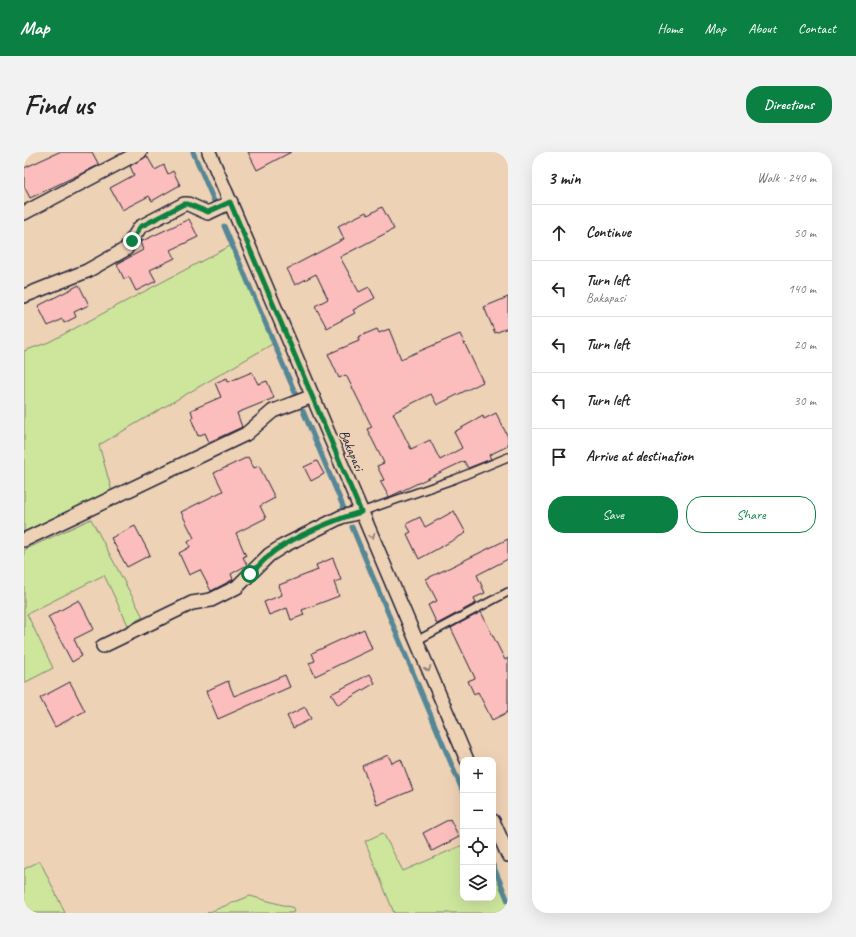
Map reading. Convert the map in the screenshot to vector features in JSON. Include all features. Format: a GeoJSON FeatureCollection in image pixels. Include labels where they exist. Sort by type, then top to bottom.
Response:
{"type":"FeatureCollection","features":[{"type":"Feature","properties":{"kind":"street"},"geometry":{"type":"LineString","coordinates":[[24,213],[140,152]]}},
{"type":"Feature","properties":{"kind":"street","name":"Bakapasi"},"geometry":{"type":"LineString","coordinates":[[210,152],[466,757]]}},
{"type":"Feature","properties":{"kind":"street"},"geometry":{"type":"LineString","coordinates":[[24,296],[87,271],[126,249],[140,227],[184,204],[188,204],[208,212],[230,202]]}},
{"type":"Feature","properties":{"kind":"street"},"geometry":{"type":"LineString","coordinates":[[24,540],[246,434],[273,411],[313,396]]}},
{"type":"Feature","properties":{"kind":"street"},"geometry":{"type":"LineString","coordinates":[[103,646],[192,603],[212,600],[237,587],[269,555],[283,546],[342,518],[361,512]]}},
{"type":"Feature","properties":{"kind":"street"},"geometry":{"type":"LineString","coordinates":[[496,828],[508,855]]}},
{"type":"Feature","properties":{"kind":"lane"},"geometry":{"type":"LineString","coordinates":[[361,512],[448,481],[508,457]]}},
{"type":"Feature","properties":{"kind":"lane"},"geometry":{"type":"LineString","coordinates":[[416,641],[508,592]]}},
{"type":"Feature","properties":{"kind":"green space"},"geometry":{"type":"Polygon","coordinates":[[[232,245],[274,343],[99,445],[113,495],[24,537],[24,351],[49,342],[232,245]]]}},
{"type":"Feature","properties":{"kind":"green space"},"geometry":{"type":"Polygon","coordinates":[[[91,519],[143,617],[128,625],[104,575],[27,614],[53,668],[24,683],[24,550],[91,519]]]}},
{"type":"Feature","properties":{"kind":"green space"},"geometry":{"type":"Polygon","coordinates":[[[383,833],[403,871],[460,846],[460,901],[496,901],[496,872],[508,901],[508,908],[497,913],[394,913],[365,841],[383,833]]]}},
{"type":"Feature","properties":{"kind":"green space"},"geometry":{"type":"Polygon","coordinates":[[[40,861],[65,913],[24,913],[24,869],[40,861]]]}},
{"type":"Feature","properties":{"kind":"green space"},"geometry":{"type":"Polygon","coordinates":[[[250,896],[294,908],[293,913],[207,913],[250,896]]]}},
{"type":"Feature","properties":{"kind":"building"},"geometry":{"type":"Polygon","coordinates":[[[59,152],[92,152],[99,165],[30,198],[24,186],[24,168],[59,152]]]}},
{"type":"Feature","properties":{"kind":"building"},"geometry":{"type":"Polygon","coordinates":[[[248,152],[291,152],[257,170],[248,152]]]}},
{"type":"Feature","properties":{"kind":"building"},"geometry":{"type":"Polygon","coordinates":[[[147,156],[155,170],[164,165],[168,174],[173,171],[180,185],[152,201],[149,196],[122,210],[110,188],[134,175],[130,166],[147,156]]]}},
{"type":"Feature","properties":{"kind":"building"},"geometry":{"type":"Polygon","coordinates":[[[382,207],[394,229],[340,257],[359,292],[369,287],[375,298],[353,310],[355,313],[327,328],[315,306],[328,299],[316,274],[295,285],[287,269],[344,239],[338,226],[366,212],[368,215],[382,207]]]}},
{"type":"Feature","properties":{"kind":"building"},"geometry":{"type":"Polygon","coordinates":[[[189,219],[198,237],[171,250],[175,258],[150,270],[156,281],[136,291],[129,277],[124,279],[117,264],[143,250],[140,242],[189,219]]]}},
{"type":"Feature","properties":{"kind":"building"},"geometry":{"type":"Polygon","coordinates":[[[79,285],[89,305],[74,312],[76,317],[64,323],[62,319],[48,326],[38,306],[79,285]]]}},
{"type":"Feature","properties":{"kind":"building"},"geometry":{"type":"Polygon","coordinates":[[[508,297],[508,328],[495,333],[484,307],[508,297]]]}},
{"type":"Feature","properties":{"kind":"building"},"geometry":{"type":"Polygon","coordinates":[[[377,329],[379,333],[389,329],[401,359],[460,334],[483,382],[437,405],[431,394],[393,413],[411,449],[430,440],[440,460],[462,448],[454,432],[483,416],[484,419],[496,413],[508,437],[508,446],[489,455],[491,459],[468,468],[464,461],[389,497],[380,481],[384,480],[377,466],[384,463],[367,429],[372,427],[346,375],[339,378],[328,354],[359,341],[358,337],[377,329]]]}},
{"type":"Feature","properties":{"kind":"building"},"geometry":{"type":"Polygon","coordinates":[[[252,372],[258,384],[267,381],[274,398],[237,413],[242,427],[209,442],[205,433],[198,436],[191,418],[193,417],[191,410],[221,397],[215,383],[227,378],[228,382],[252,372]]]}},
{"type":"Feature","properties":{"kind":"building"},"geometry":{"type":"Polygon","coordinates":[[[248,457],[254,468],[259,466],[275,498],[260,506],[266,518],[236,533],[246,556],[243,557],[247,565],[231,574],[232,580],[211,591],[200,570],[189,575],[179,553],[190,547],[188,542],[194,538],[181,512],[223,491],[214,473],[248,457]]]}},
{"type":"Feature","properties":{"kind":"building"},"geometry":{"type":"Polygon","coordinates":[[[317,461],[324,474],[311,481],[304,467],[317,461]]]}},
{"type":"Feature","properties":{"kind":"building"},"geometry":{"type":"Polygon","coordinates":[[[454,511],[466,533],[419,559],[407,534],[411,532],[406,524],[420,517],[425,527],[454,511]]]}},
{"type":"Feature","properties":{"kind":"building"},"geometry":{"type":"Polygon","coordinates":[[[135,526],[150,555],[127,567],[111,538],[135,526]]]}},
{"type":"Feature","properties":{"kind":"building"},"geometry":{"type":"Polygon","coordinates":[[[508,539],[508,559],[477,575],[485,593],[474,598],[476,603],[437,624],[428,605],[437,601],[426,579],[508,539]]]}},
{"type":"Feature","properties":{"kind":"building"},"geometry":{"type":"Polygon","coordinates":[[[333,558],[341,580],[334,582],[339,596],[302,610],[304,615],[291,620],[287,608],[269,615],[264,602],[282,595],[279,585],[318,570],[316,565],[333,558]]]}},
{"type":"Feature","properties":{"kind":"building"},"geometry":{"type":"Polygon","coordinates":[[[79,600],[94,629],[74,639],[82,656],[72,662],[48,617],[79,600]]]}},
{"type":"Feature","properties":{"kind":"building"},"geometry":{"type":"Polygon","coordinates":[[[481,612],[505,660],[508,658],[508,712],[492,720],[478,692],[474,694],[468,681],[475,678],[451,628],[481,612]]]}},
{"type":"Feature","properties":{"kind":"building"},"geometry":{"type":"Polygon","coordinates":[[[364,629],[372,649],[315,676],[309,663],[315,661],[312,653],[364,629]]]}},
{"type":"Feature","properties":{"kind":"building"},"geometry":{"type":"Polygon","coordinates":[[[370,674],[375,683],[338,705],[331,694],[370,674]]]}},
{"type":"Feature","properties":{"kind":"building"},"geometry":{"type":"Polygon","coordinates":[[[285,675],[290,687],[218,719],[206,691],[228,681],[234,696],[285,675]]]}},
{"type":"Feature","properties":{"kind":"building"},"geometry":{"type":"Polygon","coordinates":[[[70,682],[85,711],[55,727],[40,698],[70,682]]]}},
{"type":"Feature","properties":{"kind":"building"},"geometry":{"type":"Polygon","coordinates":[[[305,707],[311,719],[293,728],[287,716],[305,707]]]}},
{"type":"Feature","properties":{"kind":"building"},"geometry":{"type":"Polygon","coordinates":[[[388,755],[392,763],[401,759],[413,790],[377,805],[362,766],[388,755]]]}},
{"type":"Feature","properties":{"kind":"building"},"geometry":{"type":"Polygon","coordinates":[[[450,819],[459,837],[432,851],[423,833],[450,819]]]}},
{"type":"Feature","properties":{"kind":"waterway"},"geometry":{"type":"LineString","coordinates":[[193,152],[214,201]]}},
{"type":"Feature","properties":{"kind":"waterway"},"geometry":{"type":"LineString","coordinates":[[224,226],[296,395]]}},
{"type":"Feature","properties":{"kind":"waterway"},"geometry":{"type":"LineString","coordinates":[[303,411],[345,511]]}},
{"type":"Feature","properties":{"kind":"waterway"},"geometry":{"type":"LineString","coordinates":[[352,527],[460,785]]}},
{"type":"Feature","properties":{"kind":"waterway"},"geometry":{"type":"LineString","coordinates":[[496,872],[508,901]]}},
{"type":"Feature","properties":{"kind":"route"},"geometry":{"type":"LineString","coordinates":[[132,241],[140,227],[184,204],[192,205],[203,212],[208,212],[230,202],[361,512],[342,518],[283,546],[269,555],[250,574]]}}]}
